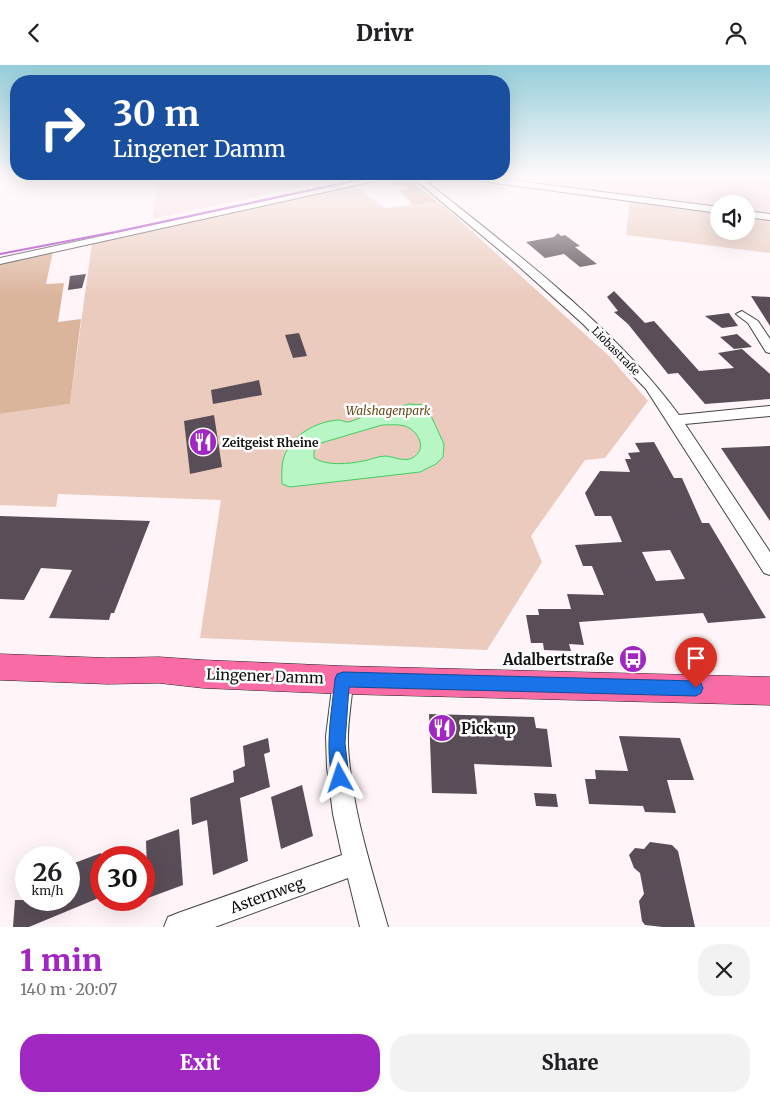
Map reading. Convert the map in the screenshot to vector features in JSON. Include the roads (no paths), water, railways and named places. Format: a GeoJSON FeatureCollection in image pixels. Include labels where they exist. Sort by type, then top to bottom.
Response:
{"type":"FeatureCollection","features":[{"type":"Feature","properties":{"kind":"main road","name":"Lingener Damm"},"geometry":{"type":"LineString","coordinates":[[0,667],[108,671],[159,670],[203,674],[343,679],[770,691]]}},
{"type":"Feature","properties":{"kind":"street"},"geometry":{"type":"LineString","coordinates":[[0,261],[202,217]]}},
{"type":"Feature","properties":{"kind":"street","name":"Liobastraße"},"geometry":{"type":"LineString","coordinates":[[466,217],[519,261],[587,323],[651,386],[770,567]]}},
{"type":"Feature","properties":{"kind":"street"},"geometry":{"type":"LineString","coordinates":[[742,314],[752,321],[770,349]]}},
{"type":"Feature","properties":{"kind":"street"},"geometry":{"type":"LineString","coordinates":[[675,420],[770,411]]}},
{"type":"Feature","properties":{"kind":"street"},"geometry":{"type":"LineString","coordinates":[[343,679],[337,743],[342,795],[374,927]]}},
{"type":"Feature","properties":{"kind":"street","name":"Asternweg"},"geometry":{"type":"LineString","coordinates":[[178,927],[357,862]]}},
{"type":"Feature","properties":{"kind":"railway"},"geometry":{"type":"LineString","coordinates":[[0,254],[184,217]]}},
{"type":"Feature","properties":{"kind":"place","name":"Zeitgeist Rheine"},"geometry":{"type":"Point","coordinates":[203,442]}},
{"type":"Feature","properties":{"kind":"place","name":"Adalbertstraße"},"geometry":{"type":"Point","coordinates":[633,659]}},
{"type":"Feature","properties":{"kind":"place","name":"Pick up"},"geometry":{"type":"Point","coordinates":[442,728]}},
{"type":"Feature","properties":{"kind":"park label","name":"Walshagenpark"},"geometry":{"type":"Point","coordinates":[388,410]}}]}
